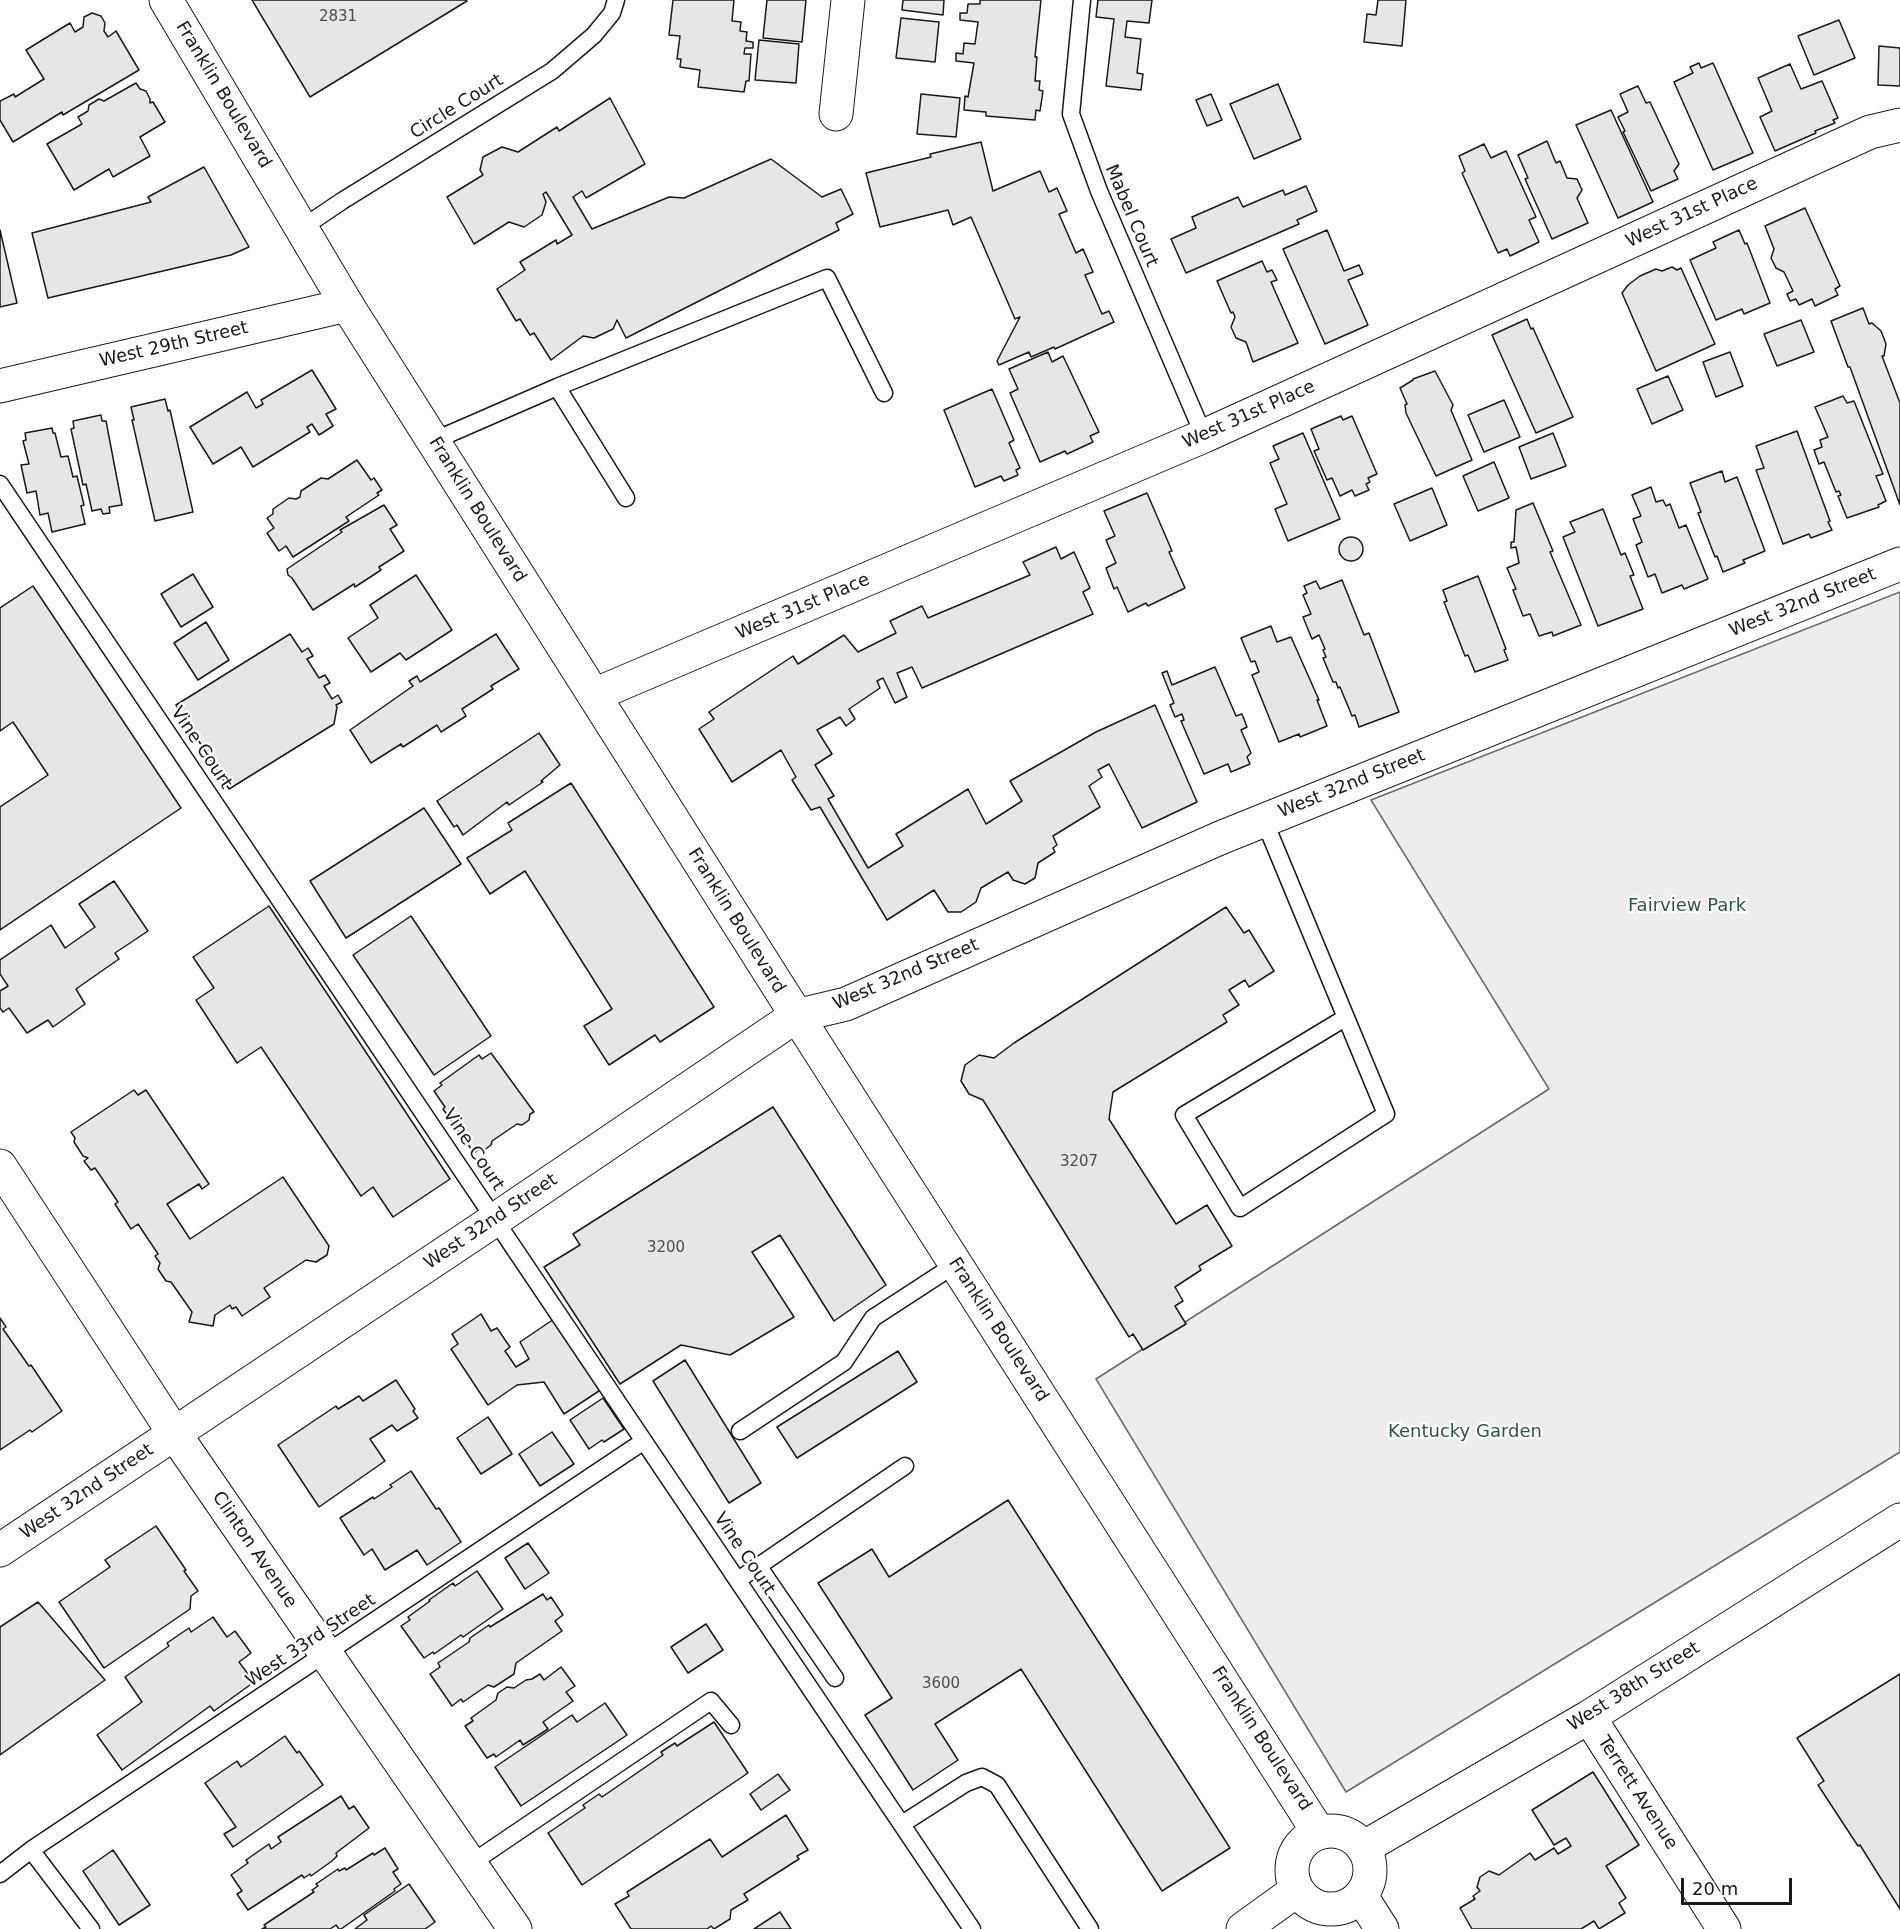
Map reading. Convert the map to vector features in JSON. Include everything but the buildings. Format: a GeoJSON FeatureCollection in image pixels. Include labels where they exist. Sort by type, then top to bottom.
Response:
{"type":"FeatureCollection","features":[{"type":"Feature","properties":{"kind":"street","name":"Franklin Boulevard"},"geometry":{"type":"LineString","coordinates":[[166,0],[347,305],[796,1016],[1320,1833]]}},
{"type":"Feature","properties":{"kind":"street"},"geometry":{"type":"LineString","coordinates":[[836,114],[848,0]]}},
{"type":"Feature","properties":{"kind":"street","name":"West 31st Place"},"geometry":{"type":"LineString","coordinates":[[594,695],[1204,436],[1870,132],[1900,125]]}},
{"type":"Feature","properties":{"kind":"street","name":"West 29th Street"},"geometry":{"type":"LineString","coordinates":[[0,386],[347,305]]}},
{"type":"Feature","properties":{"kind":"street","name":"West 32nd Street"},"geometry":{"type":"LineString","coordinates":[[0,1550],[796,1016],[846,1004],[1220,838],[1900,564]]}},
{"type":"Feature","properties":{"kind":"street","name":"Clinton Avenue"},"geometry":{"type":"LineString","coordinates":[[0,1166],[174,1433],[515,1929]]}},
{"type":"Feature","properties":{"kind":"street","name":"West 38th Street"},"geometry":{"type":"LineString","coordinates":[[1363,1848],[1589,1717],[1900,1520]]}},
{"type":"Feature","properties":{"kind":"street","name":"Terrett Avenue"},"geometry":{"type":"LineString","coordinates":[[1589,1717],[1724,1929]]}},
{"type":"Feature","properties":{"kind":"street"},"geometry":{"type":"LineString","coordinates":[[1335,1831],[1347,1834],[1358,1841],[1363,1848],[1370,1862],[1371,1874],[1368,1886],[1352,1905],[1327,1910],[1314,1906],[1303,1898],[1292,1874],[1293,1859],[1299,1847],[1309,1838],[1320,1833],[1335,1831]]}},
{"type":"Feature","properties":{"kind":"street"},"geometry":{"type":"LineString","coordinates":[[1243,1929],[1298,1890]]}},
{"type":"Feature","properties":{"kind":"street"},"geometry":{"type":"LineString","coordinates":[[1361,1896],[1382,1929]]}},
{"type":"Feature","properties":{"kind":"lane","name":"Circle Court"},"geometry":{"type":"LineString","coordinates":[[302,228],[552,71],[594,35],[612,13],[616,0]]}},
{"type":"Feature","properties":{"kind":"lane","name":"Mabel Court"},"geometry":{"type":"LineString","coordinates":[[1082,0],[1071,114],[1098,191],[1204,436]]}},
{"type":"Feature","properties":{"kind":"lane"},"geometry":{"type":"LineString","coordinates":[[433,441],[557,387],[827,278],[884,393]]}},
{"type":"Feature","properties":{"kind":"lane"},"geometry":{"type":"LineString","coordinates":[[557,387],[626,498]]}},
{"type":"Feature","properties":{"kind":"lane","name":"Vine Court"},"geometry":{"type":"LineString","coordinates":[[0,484],[972,1929]]}},
{"type":"Feature","properties":{"kind":"lane"},"geometry":{"type":"LineString","coordinates":[[1264,820],[1386,1114],[1240,1208],[1184,1115],[1345,1018]]}},
{"type":"Feature","properties":{"kind":"lane"},"geometry":{"type":"LineString","coordinates":[[740,1431],[844,1362],[873,1318],[956,1264]]}},
{"type":"Feature","properties":{"kind":"lane","name":"West 33rd Street"},"geometry":{"type":"LineString","coordinates":[[0,1874],[644,1441]]}},
{"type":"Feature","properties":{"kind":"lane"},"geometry":{"type":"LineString","coordinates":[[738,1580],[905,1467]]}},
{"type":"Feature","properties":{"kind":"lane"},"geometry":{"type":"LineString","coordinates":[[759,1567],[835,1678]]}},
{"type":"Feature","properties":{"kind":"lane"},"geometry":{"type":"LineString","coordinates":[[470,1864],[711,1701],[731,1725]]}},
{"type":"Feature","properties":{"kind":"lane"},"geometry":{"type":"LineString","coordinates":[[902,1824],[966,1783],[982,1777],[997,1785],[1090,1929]]}},
{"type":"Feature","properties":{"kind":"lane"},"geometry":{"type":"LineString","coordinates":[[31,1851],[91,1929]]}},
{"type":"Feature","properties":{"kind":"green space"},"geometry":{"type":"Polygon","coordinates":[[[1900,592],[1900,1452],[1346,1792],[1096,1379],[1549,1089],[1371,800],[1900,592]]]}},
{"type":"Feature","properties":{"kind":"park label","name":"Fairview Park"},"geometry":{"type":"Point","coordinates":[1687,906]}},
{"type":"Feature","properties":{"kind":"park label","name":"Kentucky Garden"},"geometry":{"type":"Point","coordinates":[1465,1432]}}]}
